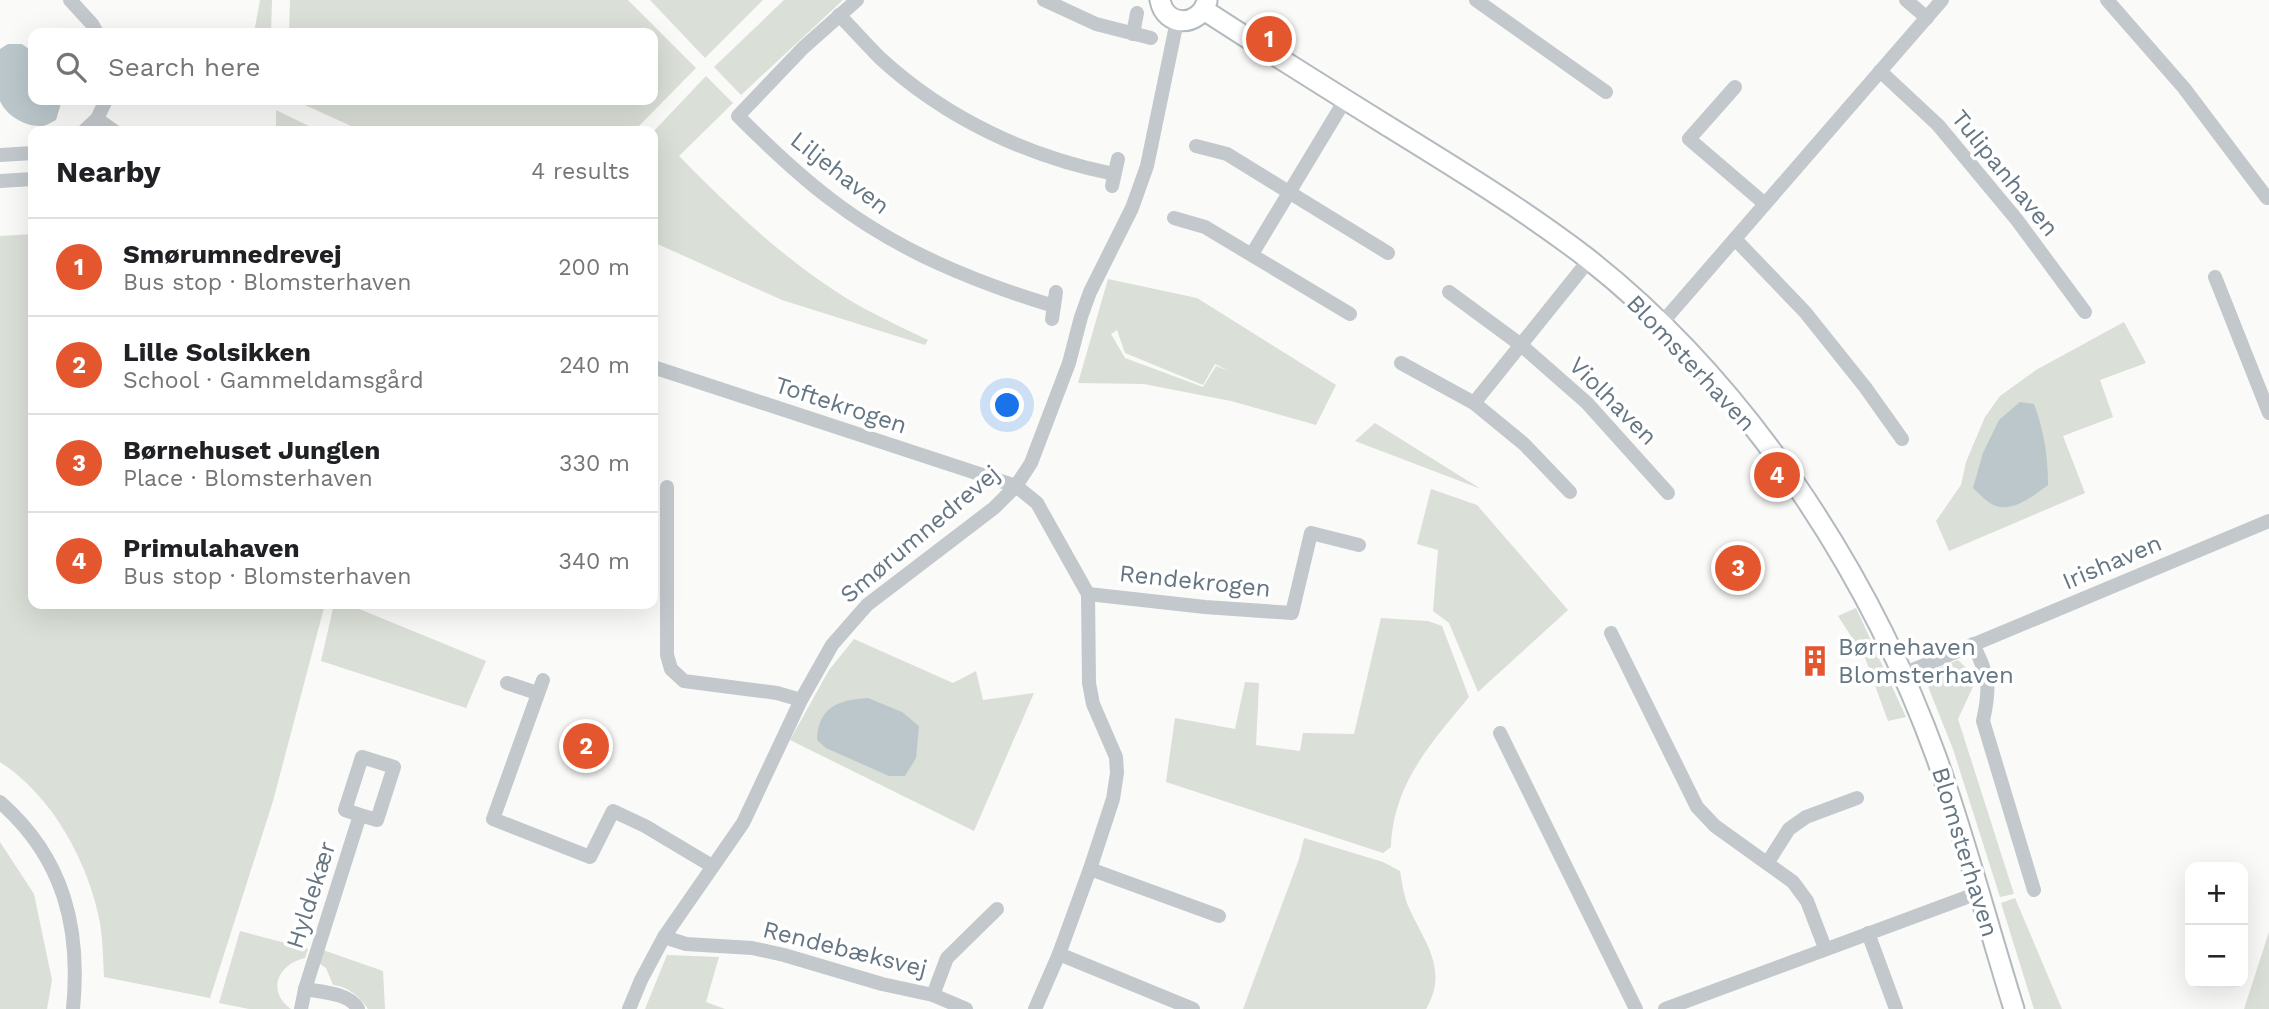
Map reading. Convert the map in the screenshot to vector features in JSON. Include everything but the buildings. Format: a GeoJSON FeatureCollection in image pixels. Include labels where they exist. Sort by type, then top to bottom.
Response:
{"type":"FeatureCollection","features":[{"type":"Feature","properties":{"kind":"street"},"geometry":{"type":"LineString","coordinates":[[69,0],[94,28]]}},
{"type":"Feature","properties":{"kind":"street","name":"Liljehaven"},"geometry":{"type":"LineString","coordinates":[[857,0],[803,48],[738,116],[782,160],[821,192],[882,234],[937,264],[995,288],[1054,306]]}},
{"type":"Feature","properties":{"kind":"street"},"geometry":{"type":"LineString","coordinates":[[1044,0],[1097,23],[1151,38]]}},
{"type":"Feature","properties":{"kind":"street"},"geometry":{"type":"LineString","coordinates":[[1160,0],[1165,12],[1177,21],[1192,20],[1205,5]]}},
{"type":"Feature","properties":{"kind":"street"},"geometry":{"type":"LineString","coordinates":[[1476,0],[1606,92]]}},
{"type":"Feature","properties":{"kind":"street"},"geometry":{"type":"LineString","coordinates":[[1906,0],[1927,18]]}},
{"type":"Feature","properties":{"kind":"street"},"geometry":{"type":"LineString","coordinates":[[1661,324],[1942,0]]}},
{"type":"Feature","properties":{"kind":"street"},"geometry":{"type":"LineString","coordinates":[[2107,0],[2184,88],[2267,198]]}},
{"type":"Feature","properties":{"kind":"street","name":"Blomsterhaven"},"geometry":{"type":"LineString","coordinates":[[1205,5],[1345,100],[1508,201],[1589,260],[1661,324],[1727,396],[1796,484],[1848,567],[1903,674],[1936,758],[2014,1009]]}},
{"type":"Feature","properties":{"kind":"street"},"geometry":{"type":"LineString","coordinates":[[1133,34],[1137,13]]}},
{"type":"Feature","properties":{"kind":"street"},"geometry":{"type":"LineString","coordinates":[[839,15],[881,58],[928,96],[979,128],[1034,152],[1113,180],[1118,159]]}},
{"type":"Feature","properties":{"kind":"street","name":"Smørumnedrevej"},"geometry":{"type":"LineString","coordinates":[[629,1009],[664,937],[743,823],[801,700],[832,645],[867,605],[994,508],[1016,486],[1031,463],[1069,363],[1080,317],[1132,208],[1147,166],[1177,21]]}},
{"type":"Feature","properties":{"kind":"street","name":"Tulipanhaven"},"geometry":{"type":"LineString","coordinates":[[1880,71],[1938,125],[2017,220],[2085,312]]}},
{"type":"Feature","properties":{"kind":"street"},"geometry":{"type":"LineString","coordinates":[[1735,86],[1689,139],[1765,204]]}},
{"type":"Feature","properties":{"kind":"street"},"geometry":{"type":"LineString","coordinates":[[1252,254],[1345,100]]}},
{"type":"Feature","properties":{"kind":"street"},"geometry":{"type":"LineString","coordinates":[[89,126],[97,119],[104,105]]}},
{"type":"Feature","properties":{"kind":"street"},"geometry":{"type":"LineString","coordinates":[[97,119],[107,126]]}},
{"type":"Feature","properties":{"kind":"street"},"geometry":{"type":"LineString","coordinates":[[1196,146],[1227,154],[1388,253]]}},
{"type":"Feature","properties":{"kind":"street"},"geometry":{"type":"LineString","coordinates":[[0,155],[28,153]]}},
{"type":"Feature","properties":{"kind":"street"},"geometry":{"type":"LineString","coordinates":[[0,181],[28,179]]}},
{"type":"Feature","properties":{"kind":"street"},"geometry":{"type":"LineString","coordinates":[[1174,218],[1205,227],[1350,314]]}},
{"type":"Feature","properties":{"kind":"street"},"geometry":{"type":"LineString","coordinates":[[1735,239],[1805,312],[1902,439]]}},
{"type":"Feature","properties":{"kind":"street"},"geometry":{"type":"LineString","coordinates":[[1474,402],[1589,260]]}},
{"type":"Feature","properties":{"kind":"street"},"geometry":{"type":"LineString","coordinates":[[2215,277],[2269,413]]}},
{"type":"Feature","properties":{"kind":"street","name":"Violhaven"},"geometry":{"type":"LineString","coordinates":[[1450,292],[1521,345],[1587,403],[1668,493]]}},
{"type":"Feature","properties":{"kind":"street"},"geometry":{"type":"LineString","coordinates":[[1401,363],[1474,402],[1524,444],[1570,492]]}},
{"type":"Feature","properties":{"kind":"street","name":"Toftekrogen"},"geometry":{"type":"LineString","coordinates":[[658,370],[1016,486]]}},
{"type":"Feature","properties":{"kind":"street"},"geometry":{"type":"LineString","coordinates":[[1016,486],[1037,503],[1088,594],[1088,683],[1093,704],[1116,757],[1117,772],[1113,799],[1090,869],[1059,954],[1035,1009]]}},
{"type":"Feature","properties":{"kind":"street"},"geometry":{"type":"LineString","coordinates":[[667,487],[667,655],[671,669],[684,681],[777,693],[801,700]]}},
{"type":"Feature","properties":{"kind":"street","name":"Irishaven"},"geometry":{"type":"LineString","coordinates":[[1903,674],[2269,521]]}},
{"type":"Feature","properties":{"kind":"street","name":"Rendekrogen"},"geometry":{"type":"LineString","coordinates":[[1088,594],[1292,613],[1311,533],[1359,545]]}},
{"type":"Feature","properties":{"kind":"street"},"geometry":{"type":"LineString","coordinates":[[1611,633],[1697,807],[1715,826],[1769,862],[1793,882],[1807,901],[1825,948]]}},
{"type":"Feature","properties":{"kind":"street"},"geometry":{"type":"LineString","coordinates":[[1973,644],[1988,677],[1989,694],[1983,721],[2034,890]]}},
{"type":"Feature","properties":{"kind":"street"},"geometry":{"type":"LineString","coordinates":[[507,683],[540,686],[493,819],[590,857],[613,811],[645,825],[712,866]]}},
{"type":"Feature","properties":{"kind":"street"},"geometry":{"type":"LineString","coordinates":[[1500,733],[1636,1009]]}},
{"type":"Feature","properties":{"kind":"street","name":"Hyldekær"},"geometry":{"type":"LineString","coordinates":[[362,757],[394,767],[377,820],[360,815],[345,810],[362,757]]}},
{"type":"Feature","properties":{"kind":"street"},"geometry":{"type":"LineString","coordinates":[[1769,862],[1789,828],[1806,817],[1857,798]]}},
{"type":"Feature","properties":{"kind":"street"},"geometry":{"type":"LineString","coordinates":[[0,802],[37,843],[62,886],[75,946],[73,1009]]}},
{"type":"Feature","properties":{"kind":"street","name":"Hyldekær"},"geometry":{"type":"LineString","coordinates":[[301,1009],[360,815]]}},
{"type":"Feature","properties":{"kind":"street"},"geometry":{"type":"LineString","coordinates":[[1090,869],[1219,916]]}},
{"type":"Feature","properties":{"kind":"street"},"geometry":{"type":"LineString","coordinates":[[1665,1009],[1978,892]]}},
{"type":"Feature","properties":{"kind":"street","name":"Rendebæksvej"},"geometry":{"type":"LineString","coordinates":[[933,995],[947,958],[997,909]]}},
{"type":"Feature","properties":{"kind":"street"},"geometry":{"type":"LineString","coordinates":[[1868,933],[1896,1009]]}},
{"type":"Feature","properties":{"kind":"street","name":"Rendebæksvej"},"geometry":{"type":"LineString","coordinates":[[664,937],[685,944],[752,948],[784,954],[882,984],[933,995],[966,1009]]}},
{"type":"Feature","properties":{"kind":"street"},"geometry":{"type":"LineString","coordinates":[[1059,954],[1193,1009]]}},
{"type":"Feature","properties":{"kind":"street","name":"Hyldekær"},"geometry":{"type":"LineString","coordinates":[[305,989],[345,998],[356,1004],[358,1009]]}},
{"type":"Feature","properties":{"kind":"shaded area"},"geometry":{"type":"Polygon","coordinates":[[[260,0],[272,0],[271,28],[255,28],[260,0]]]}},
{"type":"Feature","properties":{"kind":"shaded area"},"geometry":{"type":"Polygon","coordinates":[[[290,0],[628,0],[656,28],[289,28],[290,0]]]}},
{"type":"Feature","properties":{"kind":"shaded area"},"geometry":{"type":"Polygon","coordinates":[[[650,0],[763,0],[705,58],[650,0]]]}},
{"type":"Feature","properties":{"kind":"shaded area"},"geometry":{"type":"Polygon","coordinates":[[[784,0],[843,0],[741,95],[714,67],[784,0]]]}},
{"type":"Feature","properties":{"kind":"shaded area"},"geometry":{"type":"Polygon","coordinates":[[[658,30],[696,68],[639,126],[351,126],[305,105],[658,105],[658,30]]]}},
{"type":"Feature","properties":{"kind":"shaded area"},"geometry":{"type":"Polygon","coordinates":[[[8,44],[22,44],[28,48],[28,105],[60,105],[56,120],[43,126],[27,124],[16,119],[3,106],[0,101],[0,49],[8,44]]]}},
{"type":"Feature","properties":{"kind":"shaded area"},"geometry":{"type":"Polygon","coordinates":[[[706,76],[733,103],[679,156],[744,219],[814,277],[865,309],[928,340],[925,345],[782,300],[658,244],[658,127],[706,76]]]}},
{"type":"Feature","properties":{"kind":"shaded area"},"geometry":{"type":"Polygon","coordinates":[[[276,110],[309,126],[276,126],[276,110]]]}},
{"type":"Feature","properties":{"kind":"shaded area"},"geometry":{"type":"Polygon","coordinates":[[[28,234],[28,609],[324,609],[273,801],[210,998],[104,977],[100,923],[95,900],[77,854],[52,812],[19,776],[0,762],[0,236],[28,234]]]}},
{"type":"Feature","properties":{"kind":"shaded area"},"geometry":{"type":"Polygon","coordinates":[[[1108,279],[1197,298],[1336,385],[1316,425],[1231,401],[1144,384],[1078,383],[1108,279]],[[1117,330],[1111,334],[1125,358],[1203,387],[1216,366],[1229,371],[1215,364],[1203,385],[1125,353],[1117,330]]]}},
{"type":"Feature","properties":{"kind":"shaded area"},"geometry":{"type":"Polygon","coordinates":[[[2124,322],[2146,363],[2100,380],[2113,417],[2063,436],[2085,493],[1949,551],[1936,521],[1961,485],[1966,462],[1985,417],[2000,396],[2036,370],[2124,322]]]}},
{"type":"Feature","properties":{"kind":"shaded area"},"geometry":{"type":"Polygon","coordinates":[[[2020,402],[2034,404],[2045,444],[2048,485],[2016,505],[1996,506],[1973,488],[1983,453],[1999,420],[2020,402]]]}},
{"type":"Feature","properties":{"kind":"shaded area"},"geometry":{"type":"Polygon","coordinates":[[[1375,423],[1481,489],[1355,441],[1375,423]]]}},
{"type":"Feature","properties":{"kind":"shaded area"},"geometry":{"type":"Polygon","coordinates":[[[1431,489],[1477,505],[1568,610],[1478,692],[1449,623],[1433,611],[1438,550],[1417,544],[1431,489]]]}},
{"type":"Feature","properties":{"kind":"shaded area"},"geometry":{"type":"Polygon","coordinates":[[[1856,608],[1906,717],[1888,721],[1865,658],[1838,616],[1856,608]]]}},
{"type":"Feature","properties":{"kind":"shaded area"},"geometry":{"type":"Polygon","coordinates":[[[333,609],[359,609],[486,661],[466,708],[321,661],[333,609]]]}},
{"type":"Feature","properties":{"kind":"shaded area"},"geometry":{"type":"Polygon","coordinates":[[[1381,618],[1428,621],[1442,626],[1469,697],[1416,766],[1399,803],[1393,824],[1391,847],[1383,853],[1166,782],[1175,718],[1235,729],[1245,682],[1259,683],[1256,745],[1300,751],[1303,733],[1354,734],[1381,618]]]}},
{"type":"Feature","properties":{"kind":"shaded area"},"geometry":{"type":"Polygon","coordinates":[[[854,639],[953,683],[976,671],[983,700],[1034,693],[974,831],[790,740],[829,670],[854,639]]]}},
{"type":"Feature","properties":{"kind":"shaded area"},"geometry":{"type":"Polygon","coordinates":[[[1958,660],[1977,678],[1958,719],[2014,894],[2000,897],[1953,749],[1923,674],[1958,660]]]}},
{"type":"Feature","properties":{"kind":"shaded area"},"geometry":{"type":"Polygon","coordinates":[[[868,698],[902,712],[919,726],[916,758],[905,776],[889,776],[826,748],[817,740],[821,720],[832,707],[839,703],[868,698]]]}},
{"type":"Feature","properties":{"kind":"shaded area"},"geometry":{"type":"Polygon","coordinates":[[[1304,838],[1383,862],[1400,871],[1407,904],[1427,945],[1435,969],[1433,995],[1426,1009],[1243,1009],[1299,859],[1304,838]]]}},
{"type":"Feature","properties":{"kind":"shaded area"},"geometry":{"type":"Polygon","coordinates":[[[0,842],[34,894],[52,980],[47,1009],[0,1009],[0,842]]]}},
{"type":"Feature","properties":{"kind":"shaded area"},"geometry":{"type":"Polygon","coordinates":[[[2015,898],[2062,1009],[2034,1009],[2001,903],[2015,898]]]}},
{"type":"Feature","properties":{"kind":"shaded area"},"geometry":{"type":"Polygon","coordinates":[[[240,931],[308,949],[305,958],[288,966],[278,979],[279,994],[291,1009],[249,1009],[219,1003],[240,931]]]}},
{"type":"Feature","properties":{"kind":"shaded area"},"geometry":{"type":"Polygon","coordinates":[[[2269,932],[2269,1009],[2244,1009],[2269,932]]]}},
{"type":"Feature","properties":{"kind":"shaded area"},"geometry":{"type":"Polygon","coordinates":[[[320,949],[383,971],[385,1009],[368,1009],[353,993],[333,985],[326,968],[316,961],[320,949]]]}},
{"type":"Feature","properties":{"kind":"shaded area"},"geometry":{"type":"Polygon","coordinates":[[[667,955],[719,957],[706,1002],[725,1009],[645,1009],[667,955]]]}},
{"type":"Feature","properties":{"kind":"place","name":"Smørumnedrevej"},"geometry":{"type":"Point","coordinates":[1269,39]}},
{"type":"Feature","properties":{"kind":"place","name":"Primulahaven"},"geometry":{"type":"Point","coordinates":[1777,475]}},
{"type":"Feature","properties":{"kind":"place","name":"Børnehuset Junglen"},"geometry":{"type":"Point","coordinates":[1738,568]}},
{"type":"Feature","properties":{"kind":"place","name":"Børnehaven Blomsterhaven"},"geometry":{"type":"Point","coordinates":[1815,661]}},
{"type":"Feature","properties":{"kind":"place","name":"Lille Solsikken"},"geometry":{"type":"Point","coordinates":[586,746]}}]}
